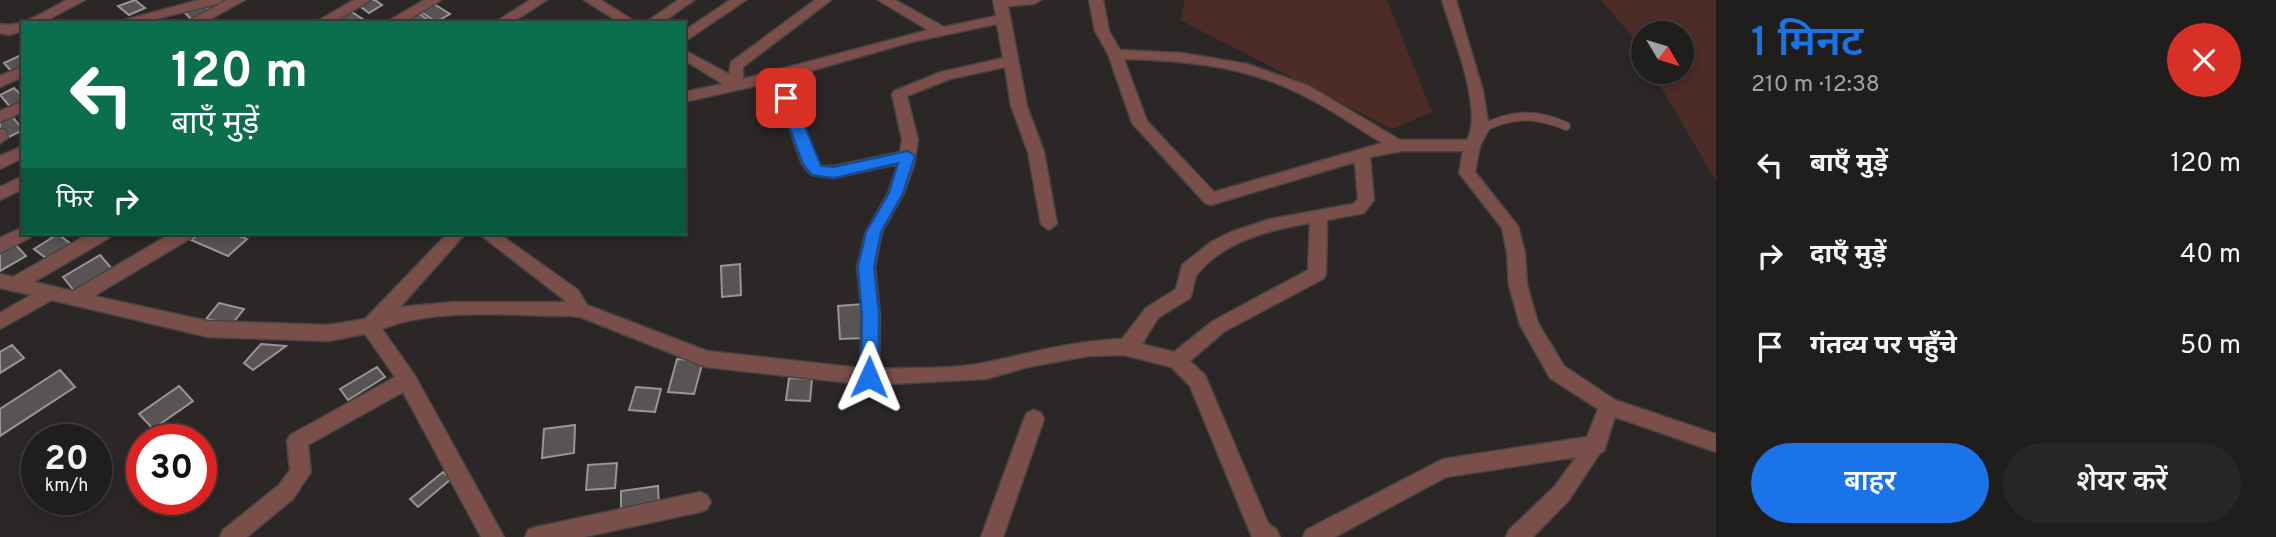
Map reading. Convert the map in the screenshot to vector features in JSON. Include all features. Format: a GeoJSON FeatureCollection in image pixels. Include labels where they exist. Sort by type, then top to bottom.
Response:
{"type":"FeatureCollection","features":[{"type":"Feature","properties":{"kind":"street"},"geometry":{"type":"LineString","coordinates":[[34,21],[78,0]]}},
{"type":"Feature","properties":{"kind":"street"},"geometry":{"type":"LineString","coordinates":[[128,21],[216,0]]}},
{"type":"Feature","properties":{"kind":"street"},"geometry":{"type":"LineString","coordinates":[[196,21],[238,0]]}},
{"type":"Feature","properties":{"kind":"street"},"geometry":{"type":"LineString","coordinates":[[325,21],[364,0]]}},
{"type":"Feature","properties":{"kind":"street"},"geometry":{"type":"LineString","coordinates":[[396,21],[434,0]]}},
{"type":"Feature","properties":{"kind":"street"},"geometry":{"type":"LineString","coordinates":[[504,21],[540,0]]}},
{"type":"Feature","properties":{"kind":"street"},"geometry":{"type":"LineString","coordinates":[[591,0],[626,21]]}},
{"type":"Feature","properties":{"kind":"street"},"geometry":{"type":"LineString","coordinates":[[655,21],[687,0]]}},
{"type":"Feature","properties":{"kind":"street"},"geometry":{"type":"LineString","coordinates":[[686,37],[739,0]]}},
{"type":"Feature","properties":{"kind":"street"},"geometry":{"type":"LineString","coordinates":[[736,85],[736,65],[824,0]]}},
{"type":"Feature","properties":{"kind":"street"},"geometry":{"type":"LineString","coordinates":[[885,0],[941,31]]}},
{"type":"Feature","properties":{"kind":"street"},"geometry":{"type":"LineString","coordinates":[[686,97],[778,76],[845,55],[941,31],[1001,8],[1034,0]]}},
{"type":"Feature","properties":{"kind":"street"},"geometry":{"type":"LineString","coordinates":[[1096,0],[1102,31],[1115,54],[1140,123],[1211,199],[1362,154],[1398,146],[1472,146]]}},
{"type":"Feature","properties":{"kind":"street"},"geometry":{"type":"LineString","coordinates":[[1449,0],[1476,91],[1480,129],[1472,146],[1467,173],[1510,226],[1516,253],[1518,285],[1529,326],[1557,372],[1609,406],[1716,443]]}},
{"type":"Feature","properties":{"kind":"street"},"geometry":{"type":"LineString","coordinates":[[1001,8],[1018,106],[1036,152],[1049,225]]}},
{"type":"Feature","properties":{"kind":"street"},"geometry":{"type":"LineString","coordinates":[[603,21],[614,14]]}},
{"type":"Feature","properties":{"kind":"street"},"geometry":{"type":"LineString","coordinates":[[0,28],[9,31],[21,27]]}},
{"type":"Feature","properties":{"kind":"street"},"geometry":{"type":"LineString","coordinates":[[1115,54],[1177,55],[1232,64],[1291,84],[1398,146]]}},
{"type":"Feature","properties":{"kind":"street"},"geometry":{"type":"LineString","coordinates":[[686,55],[736,85]]}},
{"type":"Feature","properties":{"kind":"street"},"geometry":{"type":"LineString","coordinates":[[869,377],[871,315],[866,267],[874,232],[896,193],[908,156],[910,140],[899,97],[902,91],[954,73],[1010,61]]}},
{"type":"Feature","properties":{"kind":"street"},"geometry":{"type":"LineString","coordinates":[[0,82],[21,72]]}},
{"type":"Feature","properties":{"kind":"street"},"geometry":{"type":"LineString","coordinates":[[778,76],[810,164],[817,171],[834,173],[908,156]]}},
{"type":"Feature","properties":{"kind":"street"},"geometry":{"type":"LineString","coordinates":[[0,117],[21,107]]}},
{"type":"Feature","properties":{"kind":"street"},"geometry":{"type":"LineString","coordinates":[[0,163],[21,152]]}},
{"type":"Feature","properties":{"kind":"street"},"geometry":{"type":"LineString","coordinates":[[1124,347],[1132,343],[1152,313],[1184,293],[1188,270],[1201,264],[1219,245],[1248,232],[1358,209],[1366,200],[1362,154]]}},
{"type":"Feature","properties":{"kind":"street"},"geometry":{"type":"LineString","coordinates":[[0,194],[21,183]]}},
{"type":"Feature","properties":{"kind":"street"},"geometry":{"type":"LineString","coordinates":[[1177,361],[1219,326],[1317,274],[1319,216]]}},
{"type":"Feature","properties":{"kind":"street"},"geometry":{"type":"LineString","coordinates":[[0,246],[21,235]]}},
{"type":"Feature","properties":{"kind":"street"},"geometry":{"type":"LineString","coordinates":[[9,282],[99,235]]}},
{"type":"Feature","properties":{"kind":"street"},"geometry":{"type":"LineString","coordinates":[[74,299],[182,235]]}},
{"type":"Feature","properties":{"kind":"street"},"geometry":{"type":"LineString","coordinates":[[370,326],[456,235]]}},
{"type":"Feature","properties":{"kind":"street"},"geometry":{"type":"LineString","coordinates":[[489,235],[572,295],[581,310]]}},
{"type":"Feature","properties":{"kind":"street"},"geometry":{"type":"LineString","coordinates":[[9,282],[208,329],[328,333],[370,326],[399,314],[453,309],[581,310],[706,359],[869,377],[986,371],[1028,359],[1088,348],[1124,347],[1177,361],[1198,381],[1260,530],[1269,537]]}},
{"type":"Feature","properties":{"kind":"street"},"geometry":{"type":"LineString","coordinates":[[0,322],[51,292]]}},
{"type":"Feature","properties":{"kind":"street"},"geometry":{"type":"LineString","coordinates":[[370,326],[407,380],[493,537]]}},
{"type":"Feature","properties":{"kind":"street"},"geometry":{"type":"LineString","coordinates":[[231,537],[286,492],[301,472],[297,441],[407,380]]}},
{"type":"Feature","properties":{"kind":"street"},"geometry":{"type":"LineString","coordinates":[[1517,537],[1561,499],[1597,445],[1609,406]]}},
{"type":"Feature","properties":{"kind":"street"},"geometry":{"type":"LineString","coordinates":[[992,537],[1034,419]]}},
{"type":"Feature","properties":{"kind":"street"},"geometry":{"type":"LineString","coordinates":[[1314,537],[1443,468],[1597,445]]}},
{"type":"Feature","properties":{"kind":"street"},"geometry":{"type":"LineString","coordinates":[[536,537],[700,502]]}},
{"type":"Feature","properties":{"kind":"lane"},"geometry":{"type":"LineString","coordinates":[[1480,129],[1496,120],[1529,113],[1566,126]]}},
{"type":"Feature","properties":{"kind":"shaded area"},"geometry":{"type":"Polygon","coordinates":[[[1185,0],[1387,0],[1432,112],[1392,129],[1180,20],[1185,0]]]}},
{"type":"Feature","properties":{"kind":"shaded area"},"geometry":{"type":"Polygon","coordinates":[[[1601,0],[1716,0],[1716,181],[1659,84],[1694,84],[1694,21],[1631,21],[1631,35],[1601,0]]]}},
{"type":"Feature","properties":{"kind":"building"},"geometry":{"type":"Polygon","coordinates":[[[135,0],[145,8],[129,15],[118,6],[135,0]]]}},
{"type":"Feature","properties":{"kind":"building"},"geometry":{"type":"Polygon","coordinates":[[[367,0],[375,0],[382,5],[369,13],[358,5],[367,0]]]}},
{"type":"Feature","properties":{"kind":"building"},"geometry":{"type":"Polygon","coordinates":[[[434,4],[450,14],[435,21],[420,11],[434,4]]]}},
{"type":"Feature","properties":{"kind":"building"},"geometry":{"type":"Polygon","coordinates":[[[206,6],[212,12],[193,21],[183,11],[206,6]]]}},
{"type":"Feature","properties":{"kind":"building"},"geometry":{"type":"Polygon","coordinates":[[[349,10],[364,20],[343,21],[337,16],[349,10]]]}},
{"type":"Feature","properties":{"kind":"building"},"geometry":{"type":"Polygon","coordinates":[[[418,13],[430,21],[404,21],[418,13]]]}},
{"type":"Feature","properties":{"kind":"building"},"geometry":{"type":"Polygon","coordinates":[[[21,55],[21,69],[13,73],[4,63],[21,55]]]}},
{"type":"Feature","properties":{"kind":"building"},"geometry":{"type":"Polygon","coordinates":[[[14,88],[21,95],[21,105],[12,109],[0,95],[14,88]]]}},
{"type":"Feature","properties":{"kind":"building"},"geometry":{"type":"Polygon","coordinates":[[[12,116],[21,131],[9,137],[0,128],[0,122],[12,116]]]}},
{"type":"Feature","properties":{"kind":"building"},"geometry":{"type":"Polygon","coordinates":[[[56,235],[71,244],[47,259],[34,249],[56,235]]]}},
{"type":"Feature","properties":{"kind":"building"},"geometry":{"type":"Polygon","coordinates":[[[197,235],[237,235],[247,239],[228,256],[191,240],[197,235]]]}},
{"type":"Feature","properties":{"kind":"building"},"geometry":{"type":"Polygon","coordinates":[[[13,242],[26,256],[0,271],[0,250],[13,242]]]}},
{"type":"Feature","properties":{"kind":"building"},"geometry":{"type":"Polygon","coordinates":[[[100,255],[113,270],[75,292],[63,277],[100,255]]]}},
{"type":"Feature","properties":{"kind":"building"},"geometry":{"type":"Polygon","coordinates":[[[740,264],[741,295],[722,297],[721,266],[740,264]]]}},
{"type":"Feature","properties":{"kind":"building"},"geometry":{"type":"Polygon","coordinates":[[[219,303],[244,309],[232,324],[206,319],[219,303]]]}},
{"type":"Feature","properties":{"kind":"building"},"geometry":{"type":"Polygon","coordinates":[[[863,304],[866,338],[840,339],[838,306],[863,304]]]}},
{"type":"Feature","properties":{"kind":"building"},"geometry":{"type":"Polygon","coordinates":[[[261,344],[286,346],[253,370],[244,363],[261,344]]]}},
{"type":"Feature","properties":{"kind":"building"},"geometry":{"type":"Polygon","coordinates":[[[12,345],[24,358],[0,373],[0,352],[12,345]]]}},
{"type":"Feature","properties":{"kind":"building"},"geometry":{"type":"Polygon","coordinates":[[[677,359],[703,361],[694,394],[668,392],[677,359]]]}},
{"type":"Feature","properties":{"kind":"building"},"geometry":{"type":"Polygon","coordinates":[[[377,367],[385,377],[348,400],[340,389],[377,367]]]}},
{"type":"Feature","properties":{"kind":"building"},"geometry":{"type":"Polygon","coordinates":[[[60,370],[75,387],[0,436],[0,409],[60,370]]]}},
{"type":"Feature","properties":{"kind":"building"},"geometry":{"type":"Polygon","coordinates":[[[789,378],[812,379],[810,401],[786,400],[789,378]]]}},
{"type":"Feature","properties":{"kind":"building"},"geometry":{"type":"Polygon","coordinates":[[[179,386],[193,401],[160,424],[148,424],[139,414],[179,386]]]}},
{"type":"Feature","properties":{"kind":"building"},"geometry":{"type":"Polygon","coordinates":[[[636,387],[661,389],[655,412],[629,410],[636,387]]]}},
{"type":"Feature","properties":{"kind":"building"},"geometry":{"type":"Polygon","coordinates":[[[575,425],[574,453],[542,458],[544,429],[575,425]]]}},
{"type":"Feature","properties":{"kind":"building"},"geometry":{"type":"Polygon","coordinates":[[[617,463],[615,488],[586,490],[588,465],[617,463]]]}},
{"type":"Feature","properties":{"kind":"building"},"geometry":{"type":"Polygon","coordinates":[[[443,472],[451,479],[418,507],[410,499],[443,472]]]}},
{"type":"Feature","properties":{"kind":"building"},"geometry":{"type":"Polygon","coordinates":[[[658,486],[659,508],[621,514],[621,491],[658,486]]]}},
{"type":"Feature","properties":{"kind":"route"},"geometry":{"type":"LineString","coordinates":[[786,98],[810,164],[817,171],[834,173],[908,156],[896,193],[874,232],[866,267],[871,315],[869,377]]}}]}
